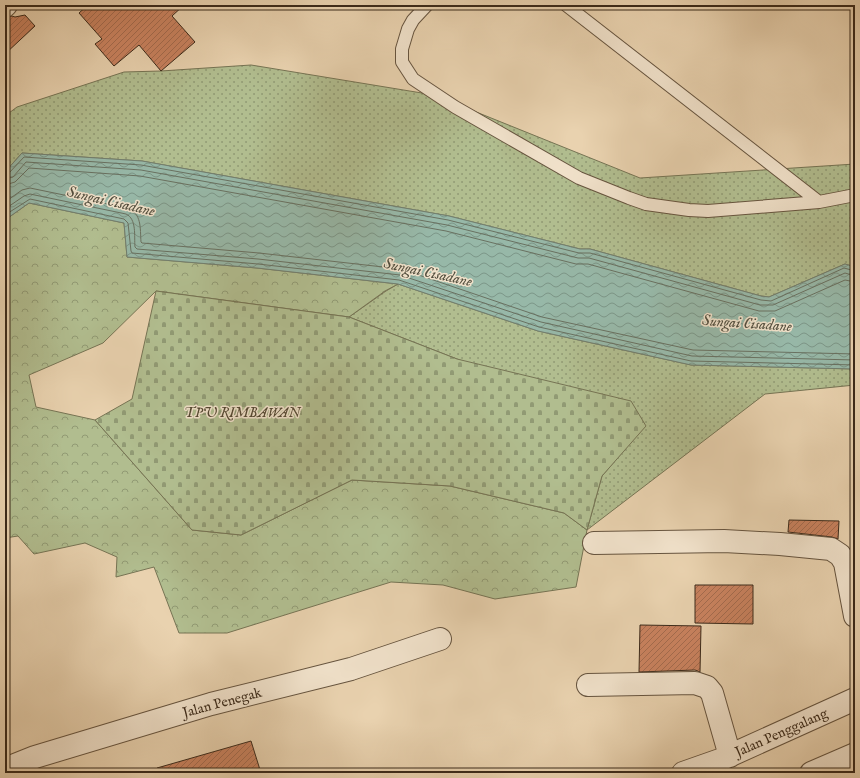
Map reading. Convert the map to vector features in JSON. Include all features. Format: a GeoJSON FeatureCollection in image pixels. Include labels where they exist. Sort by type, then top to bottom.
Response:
{"type":"FeatureCollection","features":[{"type":"Feature","properties":{"kind":"street"},"geometry":{"type":"LineString","coordinates":[[594,543],[724,541],[831,549],[840,555],[845,563],[855,616]]}},
{"type":"Feature","properties":{"kind":"street","name":"Jalan Penegak"},"geometry":{"type":"LineString","coordinates":[[5,769],[37,765],[210,704],[351,669],[440,639]]}},
{"type":"Feature","properties":{"kind":"street"},"geometry":{"type":"LineString","coordinates":[[588,684],[694,683],[708,687],[712,693],[730,756]]}},
{"type":"Feature","properties":{"kind":"street","name":"Jalan Penggalang"},"geometry":{"type":"LineString","coordinates":[[684,773],[730,756],[855,699]]}},
{"type":"Feature","properties":{"kind":"street"},"geometry":{"type":"LineString","coordinates":[[811,773],[855,754]]}},
{"type":"Feature","properties":{"kind":"lane"},"geometry":{"type":"LineString","coordinates":[[427,5],[413,20],[408,29],[402,49],[402,62],[413,79],[456,108],[579,178],[646,204],[689,210],[708,211],[819,202],[855,195]]}},
{"type":"Feature","properties":{"kind":"lane"},"geometry":{"type":"LineString","coordinates":[[566,5],[819,202]]}},
{"type":"Feature","properties":{"kind":"green space"},"geometry":{"type":"Polygon","coordinates":[[[251,65],[434,95],[640,178],[855,164],[855,267],[845,264],[769,297],[590,249],[580,249],[449,216],[142,161],[22,153],[5,172],[5,116],[17,107],[124,72],[251,65]]]}},
{"type":"Feature","properties":{"kind":"green space"},"geometry":{"type":"Polygon","coordinates":[[[29,203],[124,223],[127,257],[257,268],[398,284],[385,291],[349,317],[156,291],[103,343],[29,375],[36,407],[95,420],[192,530],[241,535],[352,480],[450,486],[564,513],[587,530],[576,587],[495,599],[443,585],[391,582],[227,633],[179,633],[154,567],[116,577],[117,557],[85,543],[34,554],[18,536],[5,538],[5,220],[29,203]]]}},
{"type":"Feature","properties":{"kind":"green space"},"geometry":{"type":"Polygon","coordinates":[[[398,284],[538,331],[691,365],[855,369],[855,385],[765,394],[587,530],[602,476],[645,426],[457,359],[349,317],[398,284]]]}},
{"type":"Feature","properties":{"kind":"green space","name":"TPU RIMBAWAN"},"geometry":{"type":"Polygon","coordinates":[[[156,291],[349,317],[457,359],[631,401],[646,426],[602,476],[587,530],[564,513],[450,486],[352,480],[241,535],[192,530],[95,420],[132,399],[156,291]]]}},
{"type":"Feature","properties":{"kind":"water","name":"Sungai Cisadane"},"geometry":{"type":"Polygon","coordinates":[[[22,153],[142,161],[449,216],[580,249],[590,249],[761,296],[769,297],[845,264],[855,267],[855,369],[691,365],[538,331],[398,284],[257,268],[127,257],[124,223],[29,203],[5,220],[5,172],[22,153]]]}},
{"type":"Feature","properties":{"kind":"building"},"geometry":{"type":"Polygon","coordinates":[[[88,5],[184,5],[172,16],[195,42],[161,71],[139,45],[114,66],[95,44],[102,39],[79,13],[88,5]]]}},
{"type":"Feature","properties":{"kind":"building"},"geometry":{"type":"Polygon","coordinates":[[[25,15],[35,26],[5,54],[5,18],[25,15]]]}},
{"type":"Feature","properties":{"kind":"building"},"geometry":{"type":"Polygon","coordinates":[[[789,520],[839,521],[838,539],[788,532],[789,520]]]}},
{"type":"Feature","properties":{"kind":"building"},"geometry":{"type":"Polygon","coordinates":[[[695,585],[753,585],[753,624],[695,623],[695,585]]]}},
{"type":"Feature","properties":{"kind":"building"},"geometry":{"type":"Polygon","coordinates":[[[640,625],[701,626],[700,672],[695,670],[639,672],[640,625]]]}},
{"type":"Feature","properties":{"kind":"building"},"geometry":{"type":"Polygon","coordinates":[[[251,741],[261,773],[158,773],[157,768],[251,741]]]}}]}
